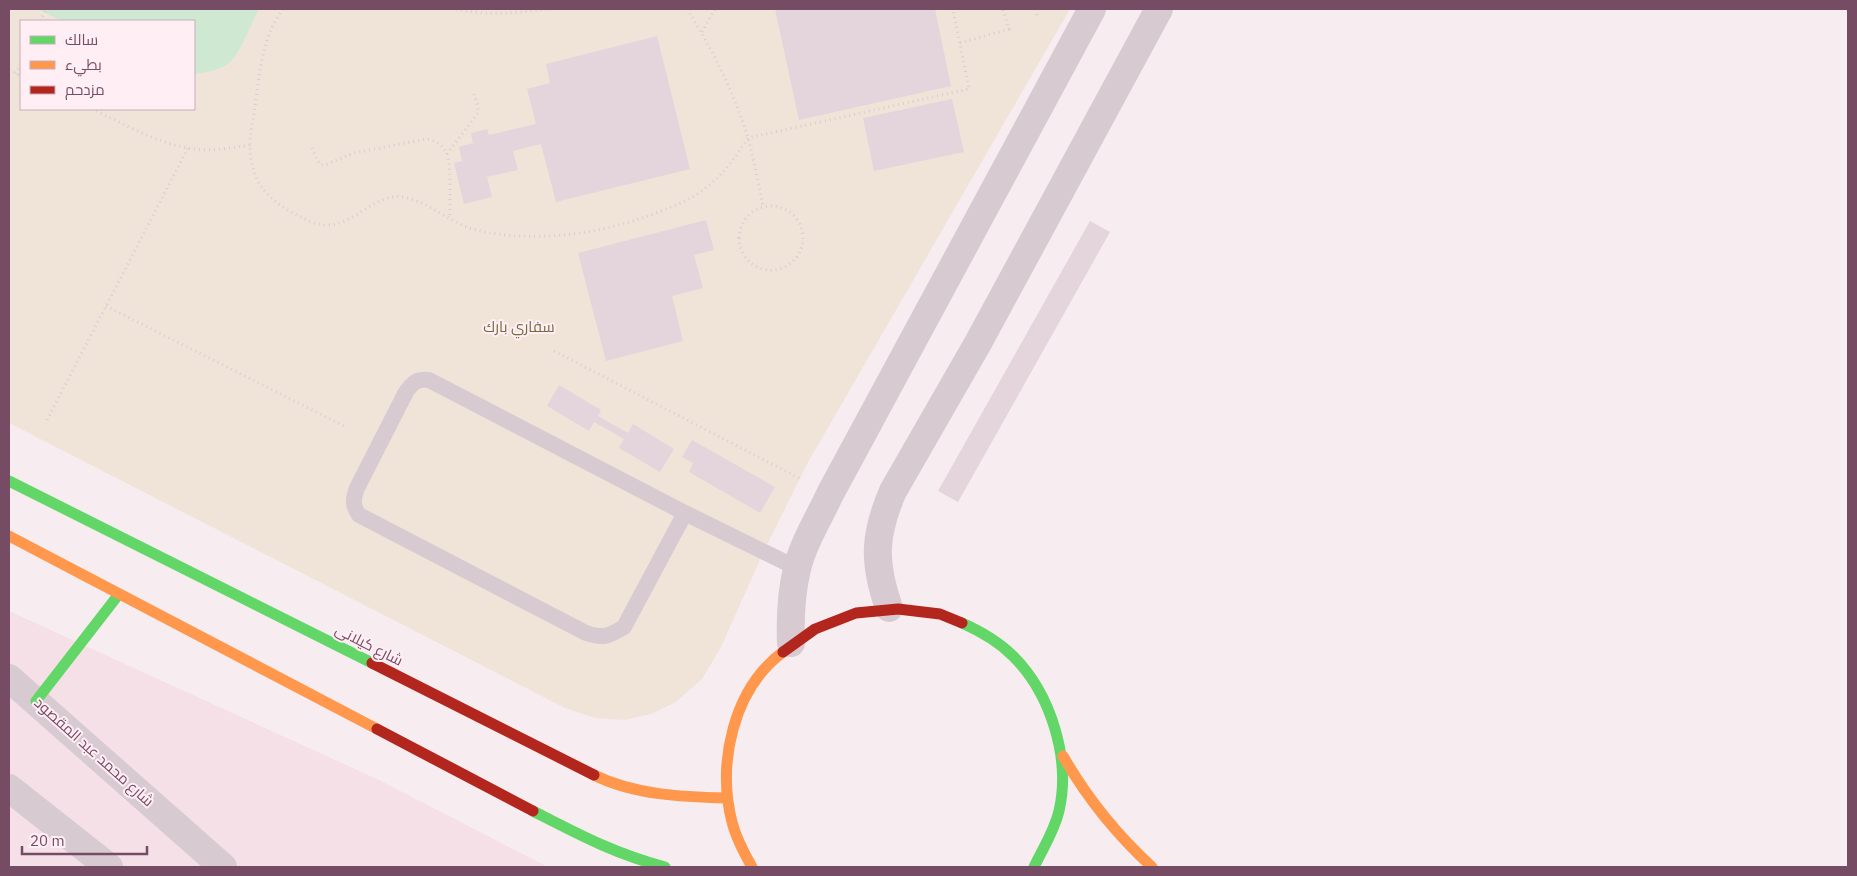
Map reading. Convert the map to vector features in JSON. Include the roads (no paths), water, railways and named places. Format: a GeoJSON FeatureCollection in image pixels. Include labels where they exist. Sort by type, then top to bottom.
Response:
{"type":"FeatureCollection","features":[{"type":"Feature","properties":{"kind":"street"},"geometry":{"type":"LineString","coordinates":[[792,643],[790,618],[797,568],[806,544],[830,494],[1092,9]]}},
{"type":"Feature","properties":{"kind":"street"},"geometry":{"type":"LineString","coordinates":[[889,608],[877,560],[878,537],[883,513],[893,491],[978,343],[1151,11]]}},
{"type":"Feature","properties":{"kind":"street","name":"شارع كيلانى"},"geometry":{"type":"LineString","coordinates":[[9,481],[599,777],[629,788],[662,795],[694,798],[727,798]]}},
{"type":"Feature","properties":{"kind":"street"},"geometry":{"type":"LineString","coordinates":[[9,536],[595,843],[634,859],[665,867]]}},
{"type":"Feature","properties":{"kind":"street"},"geometry":{"type":"LineString","coordinates":[[36,701],[119,594]]}},
{"type":"Feature","properties":{"kind":"street"},"geometry":{"type":"LineString","coordinates":[[752,867],[744,855],[733,827],[727,798],[726,763],[732,729],[746,696],[766,667],[792,643],[822,624],[854,613],[889,608],[924,610],[958,620],[989,636],[1016,658],[1038,687],[1053,718],[1061,752],[1062,786],[1057,820],[1034,867]]}},
{"type":"Feature","properties":{"kind":"street","name":"شارع محمد عبد المقصود"},"geometry":{"type":"LineString","coordinates":[[9,678],[223,867]]}},
{"type":"Feature","properties":{"kind":"street"},"geometry":{"type":"LineString","coordinates":[[1061,752],[1079,785],[1102,816],[1127,845],[1152,867]]}},
{"type":"Feature","properties":{"kind":"street"},"geometry":{"type":"LineString","coordinates":[[9,788],[109,867]]}},
{"type":"Feature","properties":{"kind":"lane"},"geometry":{"type":"LineString","coordinates":[[685,514],[624,627],[611,635],[599,637],[359,515],[354,508],[353,500],[357,488],[406,392],[412,383],[420,380],[429,380],[685,514],[797,568]]}},
{"type":"Feature","properties":{"kind":"park label","name":"سفاري بارك"},"geometry":{"type":"Point","coordinates":[519,327]}}]}
